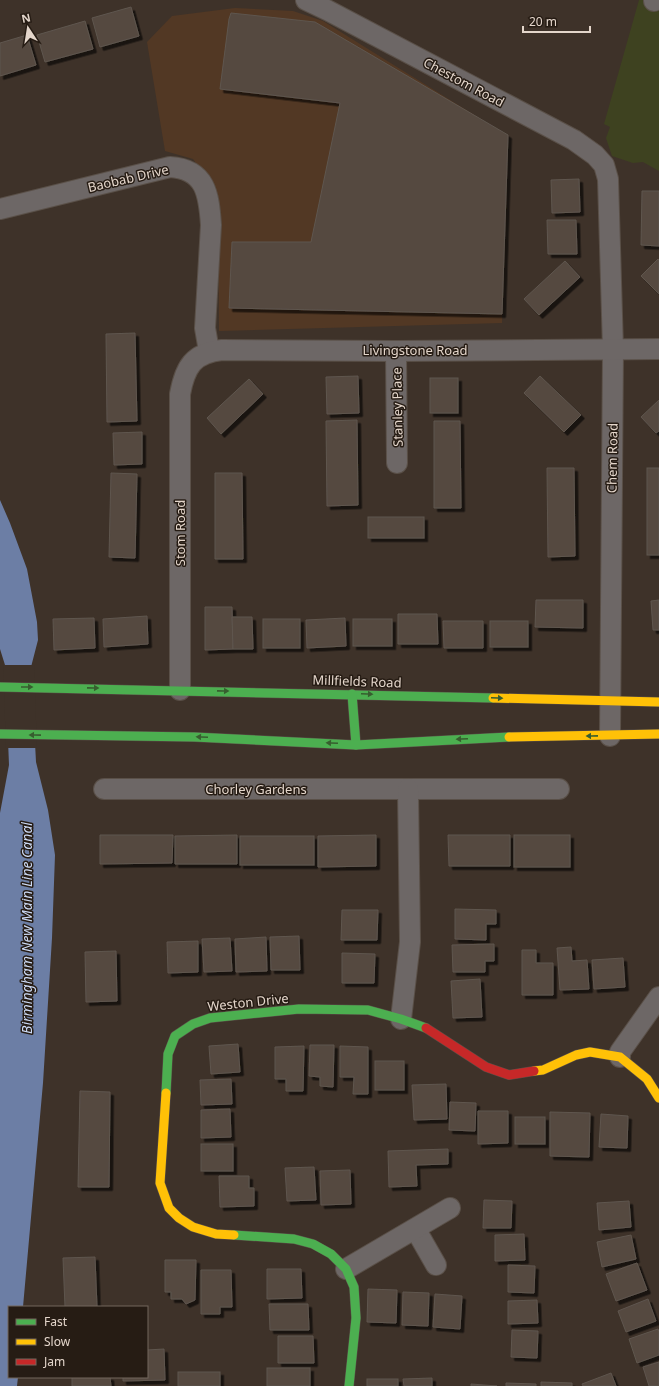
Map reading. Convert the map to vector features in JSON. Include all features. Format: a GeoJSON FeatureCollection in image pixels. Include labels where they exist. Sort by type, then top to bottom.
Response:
{"type":"FeatureCollection","features":[{"type":"Feature","properties":{"kind":"main road","name":"Millfields Road"},"geometry":{"type":"LineString","coordinates":[[0,687],[54,687],[659,702]]}},
{"type":"Feature","properties":{"kind":"main road"},"geometry":{"type":"LineString","coordinates":[[352,694],[356,745]]}},
{"type":"Feature","properties":{"kind":"main road"},"geometry":{"type":"LineString","coordinates":[[0,734],[194,737],[356,745],[484,738],[659,734]]}},
{"type":"Feature","properties":{"kind":"main road","name":"Weston Drive"},"geometry":{"type":"LineString","coordinates":[[349,1386],[356,1318],[354,1287],[346,1269],[331,1254],[313,1244],[294,1239],[216,1234],[193,1227],[179,1218],[169,1208],[160,1183],[168,1054],[175,1036],[192,1024],[210,1018],[299,1009],[368,1010],[424,1027],[486,1067],[509,1075],[543,1070],[576,1055],[590,1052],[620,1057],[647,1079],[659,1098]]}},
{"type":"Feature","properties":{"kind":"street","name":"Chestom Road"},"geometry":{"type":"LineString","coordinates":[[306,0],[574,140],[595,155],[604,165],[608,179]]}},
{"type":"Feature","properties":{"kind":"street","name":"Baobab Drive"},"geometry":{"type":"LineString","coordinates":[[0,209],[170,167],[181,168],[192,173],[202,181],[207,195],[211,225],[205,328],[209,351]]}},
{"type":"Feature","properties":{"kind":"street","name":"Chem Road"},"geometry":{"type":"LineString","coordinates":[[608,179],[613,349],[610,736]]}},
{"type":"Feature","properties":{"kind":"street","name":"Livingstone Road"},"geometry":{"type":"LineString","coordinates":[[209,351],[659,349]]}},
{"type":"Feature","properties":{"kind":"street","name":"Stom Road"},"geometry":{"type":"LineString","coordinates":[[180,690],[180,394],[183,377],[191,363],[209,351]]}},
{"type":"Feature","properties":{"kind":"street","name":"Stanley Place"},"geometry":{"type":"LineString","coordinates":[[396,351],[397,463]]}},
{"type":"Feature","properties":{"kind":"street","name":"Chorley Gardens"},"geometry":{"type":"LineString","coordinates":[[104,789],[559,789]]}},
{"type":"Feature","properties":{"kind":"street"},"geometry":{"type":"LineString","coordinates":[[401,1019],[410,942],[408,789]]}},
{"type":"Feature","properties":{"kind":"street"},"geometry":{"type":"LineString","coordinates":[[620,1057],[620,1052],[659,996]]}},
{"type":"Feature","properties":{"kind":"street"},"geometry":{"type":"LineString","coordinates":[[346,1269],[416,1230],[450,1208]]}},
{"type":"Feature","properties":{"kind":"street"},"geometry":{"type":"LineString","coordinates":[[416,1230],[436,1265]]}},
{"type":"Feature","properties":{"kind":"shaded area"},"geometry":{"type":"Polygon","coordinates":[[[235,8],[293,11],[323,21],[508,136],[502,323],[219,331],[218,195],[193,159],[165,151],[147,42],[172,16],[235,8]]]}},
{"type":"Feature","properties":{"kind":"green space"},"geometry":{"type":"Polygon","coordinates":[[[639,0],[648,0],[659,8],[659,171],[643,162],[633,163],[612,156],[606,138],[610,127],[604,124],[639,0]]]}},
{"type":"Feature","properties":{"kind":"water","name":"Birmingham New Main Line Canal"},"geometry":{"type":"Polygon","coordinates":[[[0,500],[27,569],[37,622],[38,640],[31,667],[36,762],[48,810],[55,855],[52,938],[43,1083],[23,1306],[8,1306],[8,1378],[18,1378],[17,1386],[0,1386],[0,813],[9,765],[5,665],[0,649],[0,500]]]}},
{"type":"Feature","properties":{"kind":"pier"},"geometry":{"type":"Polygon","coordinates":[[[3,665],[34,665],[37,748],[6,748],[3,665]]]}},
{"type":"Feature","properties":{"kind":"building"},"geometry":{"type":"Polygon","coordinates":[[[131,7],[139,36],[100,47],[92,18],[131,7]]]}},
{"type":"Feature","properties":{"kind":"building"},"geometry":{"type":"Polygon","coordinates":[[[231,13],[315,22],[508,135],[502,314],[229,308],[232,242],[311,242],[340,103],[220,89],[231,13]]]}},
{"type":"Feature","properties":{"kind":"building"},"geometry":{"type":"Polygon","coordinates":[[[85,21],[93,49],[45,62],[37,35],[85,21]]]}},
{"type":"Feature","properties":{"kind":"building"},"geometry":{"type":"Polygon","coordinates":[[[27,35],[36,65],[0,76],[0,43],[27,35]]]}},
{"type":"Feature","properties":{"kind":"building"},"geometry":{"type":"Polygon","coordinates":[[[579,179],[580,212],[552,213],[551,180],[579,179]]]}},
{"type":"Feature","properties":{"kind":"building"},"geometry":{"type":"Polygon","coordinates":[[[642,191],[659,191],[659,246],[641,245],[642,191]]]}},
{"type":"Feature","properties":{"kind":"building"},"geometry":{"type":"Polygon","coordinates":[[[547,220],[576,220],[577,254],[548,254],[547,220]]]}},
{"type":"Feature","properties":{"kind":"building"},"geometry":{"type":"Polygon","coordinates":[[[658,259],[659,260],[659,294],[641,276],[658,259]]]}},
{"type":"Feature","properties":{"kind":"building"},"geometry":{"type":"Polygon","coordinates":[[[565,261],[580,277],[539,315],[524,299],[565,261]]]}},
{"type":"Feature","properties":{"kind":"building"},"geometry":{"type":"Polygon","coordinates":[[[135,333],[137,421],[107,422],[106,334],[135,333]]]}},
{"type":"Feature","properties":{"kind":"building"},"geometry":{"type":"Polygon","coordinates":[[[358,376],[359,413],[327,414],[326,377],[358,376]]]}},
{"type":"Feature","properties":{"kind":"building"},"geometry":{"type":"Polygon","coordinates":[[[540,376],[581,415],[564,432],[524,393],[540,376]]]}},
{"type":"Feature","properties":{"kind":"building"},"geometry":{"type":"Polygon","coordinates":[[[430,378],[458,378],[458,413],[430,413],[430,378]]]}},
{"type":"Feature","properties":{"kind":"building"},"geometry":{"type":"Polygon","coordinates":[[[249,379],[263,394],[221,434],[207,418],[249,379]]]}},
{"type":"Feature","properties":{"kind":"building"},"geometry":{"type":"Polygon","coordinates":[[[659,400],[659,431],[656,433],[641,417],[659,400]]]}},
{"type":"Feature","properties":{"kind":"building"},"geometry":{"type":"Polygon","coordinates":[[[357,420],[358,505],[327,506],[326,421],[357,420]]]}},
{"type":"Feature","properties":{"kind":"building"},"geometry":{"type":"Polygon","coordinates":[[[434,421],[460,421],[461,508],[434,508],[434,421]]]}},
{"type":"Feature","properties":{"kind":"building"},"geometry":{"type":"Polygon","coordinates":[[[142,432],[142,464],[114,465],[113,433],[142,432]]]}},
{"type":"Feature","properties":{"kind":"building"},"geometry":{"type":"Polygon","coordinates":[[[547,468],[574,468],[575,556],[548,557],[547,468]]]}},
{"type":"Feature","properties":{"kind":"building"},"geometry":{"type":"Polygon","coordinates":[[[647,468],[659,468],[659,555],[647,555],[647,468]]]}},
{"type":"Feature","properties":{"kind":"building"},"geometry":{"type":"Polygon","coordinates":[[[111,473],[137,474],[135,558],[109,557],[111,473]]]}},
{"type":"Feature","properties":{"kind":"building"},"geometry":{"type":"Polygon","coordinates":[[[215,473],[242,473],[243,559],[215,559],[215,473]]]}},
{"type":"Feature","properties":{"kind":"building"},"geometry":{"type":"Polygon","coordinates":[[[368,517],[424,517],[424,538],[368,538],[368,517]]]}},
{"type":"Feature","properties":{"kind":"building"},"geometry":{"type":"Polygon","coordinates":[[[536,600],[583,600],[583,628],[535,627],[536,600]]]}},
{"type":"Feature","properties":{"kind":"building"},"geometry":{"type":"Polygon","coordinates":[[[659,600],[659,630],[653,630],[651,601],[659,600]]]}},
{"type":"Feature","properties":{"kind":"building"},"geometry":{"type":"Polygon","coordinates":[[[205,607],[232,607],[233,649],[205,650],[205,607]]]}},
{"type":"Feature","properties":{"kind":"building"},"geometry":{"type":"Polygon","coordinates":[[[398,614],[437,614],[438,644],[398,644],[398,614]]]}},
{"type":"Feature","properties":{"kind":"building"},"geometry":{"type":"Polygon","coordinates":[[[147,616],[148,644],[104,647],[103,619],[147,616]]]}},
{"type":"Feature","properties":{"kind":"building"},"geometry":{"type":"Polygon","coordinates":[[[232,617],[252,617],[253,649],[233,649],[232,617]]]}},
{"type":"Feature","properties":{"kind":"building"},"geometry":{"type":"Polygon","coordinates":[[[94,618],[95,648],[54,650],[53,619],[94,618]]]}},
{"type":"Feature","properties":{"kind":"building"},"geometry":{"type":"Polygon","coordinates":[[[345,618],[346,646],[307,648],[306,620],[345,618]]]}},
{"type":"Feature","properties":{"kind":"building"},"geometry":{"type":"Polygon","coordinates":[[[263,619],[300,619],[300,648],[263,648],[263,619]]]}},
{"type":"Feature","properties":{"kind":"building"},"geometry":{"type":"Polygon","coordinates":[[[353,619],[392,619],[392,646],[353,646],[353,619]]]}},
{"type":"Feature","properties":{"kind":"building"},"geometry":{"type":"Polygon","coordinates":[[[443,621],[483,621],[483,648],[444,648],[443,621]]]}},
{"type":"Feature","properties":{"kind":"building"},"geometry":{"type":"Polygon","coordinates":[[[490,621],[528,621],[528,647],[490,647],[490,621]]]}},
{"type":"Feature","properties":{"kind":"building"},"geometry":{"type":"Polygon","coordinates":[[[100,835],[173,835],[172,863],[100,864],[100,835]]]}},
{"type":"Feature","properties":{"kind":"building"},"geometry":{"type":"Polygon","coordinates":[[[237,835],[237,864],[175,864],[175,836],[237,835]]]}},
{"type":"Feature","properties":{"kind":"building"},"geometry":{"type":"Polygon","coordinates":[[[376,835],[376,866],[318,867],[318,836],[376,835]]]}},
{"type":"Feature","properties":{"kind":"building"},"geometry":{"type":"Polygon","coordinates":[[[448,835],[510,835],[510,866],[449,866],[448,835]]]}},
{"type":"Feature","properties":{"kind":"building"},"geometry":{"type":"Polygon","coordinates":[[[514,835],[570,835],[570,867],[514,867],[514,835]]]}},
{"type":"Feature","properties":{"kind":"building"},"geometry":{"type":"Polygon","coordinates":[[[240,836],[314,836],[314,865],[240,865],[240,836]]]}},
{"type":"Feature","properties":{"kind":"building"},"geometry":{"type":"Polygon","coordinates":[[[455,909],[496,910],[496,924],[486,924],[486,940],[455,939],[455,909]]]}},
{"type":"Feature","properties":{"kind":"building"},"geometry":{"type":"Polygon","coordinates":[[[342,910],[378,910],[377,940],[341,940],[342,910]]]}},
{"type":"Feature","properties":{"kind":"building"},"geometry":{"type":"Polygon","coordinates":[[[299,936],[300,970],[271,970],[270,937],[299,936]]]}},
{"type":"Feature","properties":{"kind":"building"},"geometry":{"type":"Polygon","coordinates":[[[266,937],[267,971],[236,972],[235,939],[266,937]]]}},
{"type":"Feature","properties":{"kind":"building"},"geometry":{"type":"Polygon","coordinates":[[[230,938],[232,971],[204,972],[202,939],[230,938]]]}},
{"type":"Feature","properties":{"kind":"building"},"geometry":{"type":"Polygon","coordinates":[[[198,941],[198,972],[168,973],[167,942],[198,941]]]}},
{"type":"Feature","properties":{"kind":"building"},"geometry":{"type":"Polygon","coordinates":[[[494,944],[494,961],[485,961],[485,972],[453,972],[452,945],[494,944]]]}},
{"type":"Feature","properties":{"kind":"building"},"geometry":{"type":"Polygon","coordinates":[[[571,947],[572,961],[587,960],[589,989],[560,990],[557,948],[571,947]]]}},
{"type":"Feature","properties":{"kind":"building"},"geometry":{"type":"Polygon","coordinates":[[[522,950],[536,950],[536,963],[553,963],[553,995],[522,995],[522,950]]]}},
{"type":"Feature","properties":{"kind":"building"},"geometry":{"type":"Polygon","coordinates":[[[116,951],[117,1001],[86,1002],[85,952],[116,951]]]}},
{"type":"Feature","properties":{"kind":"building"},"geometry":{"type":"Polygon","coordinates":[[[342,953],[375,954],[374,983],[342,983],[342,953]]]}},
{"type":"Feature","properties":{"kind":"building"},"geometry":{"type":"Polygon","coordinates":[[[623,958],[625,987],[594,989],[592,960],[623,958]]]}},
{"type":"Feature","properties":{"kind":"building"},"geometry":{"type":"Polygon","coordinates":[[[480,979],[482,1017],[453,1018],[451,981],[480,979]]]}},
{"type":"Feature","properties":{"kind":"building"},"geometry":{"type":"Polygon","coordinates":[[[238,1044],[240,1072],[211,1074],[209,1046],[238,1044]]]}},
{"type":"Feature","properties":{"kind":"building"},"geometry":{"type":"Polygon","coordinates":[[[310,1045],[334,1045],[333,1087],[320,1086],[320,1077],[309,1076],[310,1045]]]}},
{"type":"Feature","properties":{"kind":"building"},"geometry":{"type":"Polygon","coordinates":[[[304,1046],[303,1091],[286,1091],[286,1079],[275,1079],[275,1047],[304,1046]]]}},
{"type":"Feature","properties":{"kind":"building"},"geometry":{"type":"Polygon","coordinates":[[[340,1046],[368,1047],[368,1094],[353,1094],[354,1077],[340,1077],[340,1046]]]}},
{"type":"Feature","properties":{"kind":"building"},"geometry":{"type":"Polygon","coordinates":[[[375,1061],[404,1061],[404,1090],[375,1090],[375,1061]]]}},
{"type":"Feature","properties":{"kind":"building"},"geometry":{"type":"Polygon","coordinates":[[[231,1079],[232,1104],[201,1105],[200,1080],[231,1079]]]}},
{"type":"Feature","properties":{"kind":"building"},"geometry":{"type":"Polygon","coordinates":[[[446,1084],[447,1119],[414,1120],[412,1085],[446,1084]]]}},
{"type":"Feature","properties":{"kind":"building"},"geometry":{"type":"Polygon","coordinates":[[[80,1091],[110,1092],[109,1187],[78,1187],[80,1091]]]}},
{"type":"Feature","properties":{"kind":"building"},"geometry":{"type":"Polygon","coordinates":[[[450,1102],[476,1103],[475,1131],[449,1130],[450,1102]]]}},
{"type":"Feature","properties":{"kind":"building"},"geometry":{"type":"Polygon","coordinates":[[[230,1109],[231,1137],[201,1138],[201,1110],[230,1109]]]}},
{"type":"Feature","properties":{"kind":"building"},"geometry":{"type":"Polygon","coordinates":[[[478,1111],[508,1111],[508,1143],[478,1144],[478,1111]]]}},
{"type":"Feature","properties":{"kind":"building"},"geometry":{"type":"Polygon","coordinates":[[[550,1112],[590,1113],[589,1157],[550,1156],[550,1112]]]}},
{"type":"Feature","properties":{"kind":"building"},"geometry":{"type":"Polygon","coordinates":[[[601,1114],[628,1116],[627,1148],[599,1147],[601,1114]]]}},
{"type":"Feature","properties":{"kind":"building"},"geometry":{"type":"Polygon","coordinates":[[[515,1117],[545,1117],[545,1144],[515,1144],[515,1117]]]}},
{"type":"Feature","properties":{"kind":"building"},"geometry":{"type":"Polygon","coordinates":[[[201,1144],[233,1144],[233,1171],[201,1171],[201,1144]]]}},
{"type":"Feature","properties":{"kind":"building"},"geometry":{"type":"Polygon","coordinates":[[[448,1149],[448,1164],[416,1165],[417,1186],[389,1187],[388,1151],[448,1149]]]}},
{"type":"Feature","properties":{"kind":"building"},"geometry":{"type":"Polygon","coordinates":[[[314,1167],[316,1200],[287,1201],[285,1168],[314,1167]]]}},
{"type":"Feature","properties":{"kind":"building"},"geometry":{"type":"Polygon","coordinates":[[[350,1170],[351,1204],[321,1205],[320,1171],[350,1170]]]}},
{"type":"Feature","properties":{"kind":"building"},"geometry":{"type":"Polygon","coordinates":[[[219,1176],[249,1176],[249,1188],[254,1188],[254,1206],[220,1207],[219,1176]]]}},
{"type":"Feature","properties":{"kind":"building"},"geometry":{"type":"Polygon","coordinates":[[[484,1200],[512,1201],[511,1228],[483,1228],[484,1200]]]}},
{"type":"Feature","properties":{"kind":"building"},"geometry":{"type":"Polygon","coordinates":[[[629,1201],[631,1227],[599,1230],[597,1203],[629,1201]]]}},
{"type":"Feature","properties":{"kind":"building"},"geometry":{"type":"Polygon","coordinates":[[[524,1234],[525,1260],[495,1261],[495,1235],[524,1234]]]}},
{"type":"Feature","properties":{"kind":"building"},"geometry":{"type":"Polygon","coordinates":[[[631,1235],[636,1259],[602,1267],[597,1242],[631,1235]]]}},
{"type":"Feature","properties":{"kind":"building"},"geometry":{"type":"Polygon","coordinates":[[[95,1257],[97,1306],[65,1306],[63,1258],[95,1257]]]}},
{"type":"Feature","properties":{"kind":"building"},"geometry":{"type":"Polygon","coordinates":[[[165,1260],[196,1260],[195,1300],[186,1304],[182,1299],[171,1299],[171,1292],[165,1292],[165,1260]]]}},
{"type":"Feature","properties":{"kind":"building"},"geometry":{"type":"Polygon","coordinates":[[[637,1263],[647,1290],[616,1301],[606,1274],[637,1263]]]}},
{"type":"Feature","properties":{"kind":"building"},"geometry":{"type":"Polygon","coordinates":[[[508,1265],[535,1266],[534,1293],[508,1292],[508,1265]]]}},
{"type":"Feature","properties":{"kind":"building"},"geometry":{"type":"Polygon","coordinates":[[[267,1269],[301,1269],[302,1298],[267,1299],[267,1269]]]}},
{"type":"Feature","properties":{"kind":"building"},"geometry":{"type":"Polygon","coordinates":[[[201,1270],[231,1270],[232,1307],[220,1307],[220,1314],[201,1314],[201,1270]]]}},
{"type":"Feature","properties":{"kind":"building"},"geometry":{"type":"Polygon","coordinates":[[[368,1289],[397,1290],[396,1323],[367,1322],[368,1289]]]}},
{"type":"Feature","properties":{"kind":"building"},"geometry":{"type":"Polygon","coordinates":[[[403,1292],[429,1293],[428,1326],[402,1325],[403,1292]]]}},
{"type":"Feature","properties":{"kind":"building"},"geometry":{"type":"Polygon","coordinates":[[[435,1294],[462,1296],[460,1329],[433,1327],[435,1294]]]}},
{"type":"Feature","properties":{"kind":"building"},"geometry":{"type":"Polygon","coordinates":[[[648,1299],[656,1321],[626,1332],[618,1311],[648,1299]]]}},
{"type":"Feature","properties":{"kind":"building"},"geometry":{"type":"Polygon","coordinates":[[[537,1300],[538,1323],[508,1324],[508,1301],[537,1300]]]}},
{"type":"Feature","properties":{"kind":"building"},"geometry":{"type":"Polygon","coordinates":[[[269,1304],[308,1304],[309,1330],[270,1330],[269,1304]]]}},
{"type":"Feature","properties":{"kind":"building"},"geometry":{"type":"Polygon","coordinates":[[[658,1329],[659,1355],[637,1363],[629,1339],[658,1329]]]}},
{"type":"Feature","properties":{"kind":"building"},"geometry":{"type":"Polygon","coordinates":[[[512,1330],[538,1331],[537,1358],[511,1357],[512,1330]]]}},
{"type":"Feature","properties":{"kind":"building"},"geometry":{"type":"Polygon","coordinates":[[[278,1336],[313,1336],[314,1363],[278,1363],[278,1336]]]}},
{"type":"Feature","properties":{"kind":"building"},"geometry":{"type":"Polygon","coordinates":[[[164,1349],[165,1380],[123,1381],[123,1378],[148,1378],[148,1350],[164,1349]]]}},
{"type":"Feature","properties":{"kind":"building"},"geometry":{"type":"Polygon","coordinates":[[[659,1362],[659,1386],[649,1386],[643,1367],[659,1362]]]}},
{"type":"Feature","properties":{"kind":"building"},"geometry":{"type":"Polygon","coordinates":[[[267,1368],[310,1368],[310,1386],[267,1386],[267,1368]]]}},
{"type":"Feature","properties":{"kind":"building"},"geometry":{"type":"Polygon","coordinates":[[[178,1372],[220,1372],[220,1386],[178,1386],[178,1372]]]}},
{"type":"Feature","properties":{"kind":"building"},"geometry":{"type":"Polygon","coordinates":[[[611,1373],[616,1386],[583,1386],[582,1384],[611,1373]]]}},
{"type":"Feature","properties":{"kind":"building"},"geometry":{"type":"Polygon","coordinates":[[[72,1378],[110,1378],[111,1386],[72,1386],[72,1378]]]}},
{"type":"Feature","properties":{"kind":"building"},"geometry":{"type":"Polygon","coordinates":[[[432,1378],[432,1386],[404,1386],[403,1379],[432,1378]]]}},
{"type":"Feature","properties":{"kind":"building"},"geometry":{"type":"Polygon","coordinates":[[[367,1379],[398,1379],[398,1386],[367,1386],[367,1379]]]}},
{"type":"Feature","properties":{"kind":"building"},"geometry":{"type":"Polygon","coordinates":[[[541,1382],[572,1383],[572,1386],[541,1386],[541,1382]]]}},
{"type":"Feature","properties":{"kind":"building"},"geometry":{"type":"Polygon","coordinates":[[[506,1383],[536,1384],[536,1386],[506,1386],[506,1383]]]}},
{"type":"Feature","properties":{"kind":"building"},"geometry":{"type":"Polygon","coordinates":[[[471,1384],[497,1386],[471,1386],[471,1384]]]}},
{"type":"Feature","properties":{"kind":"traffic: fast"},"geometry":{"type":"LineString","coordinates":[[0,687],[493,698]]}},
{"type":"Feature","properties":{"kind":"traffic: fast"},"geometry":{"type":"LineString","coordinates":[[352,694],[356,745]]}},
{"type":"Feature","properties":{"kind":"traffic: fast"},"geometry":{"type":"LineString","coordinates":[[0,734],[194,737],[356,745],[509,737]]}},
{"type":"Feature","properties":{"kind":"traffic: fast"},"geometry":{"type":"LineString","coordinates":[[166,1093],[168,1054],[175,1036],[193,1024],[210,1018],[299,1009],[368,1010],[426,1028]]}},
{"type":"Feature","properties":{"kind":"traffic: fast"},"geometry":{"type":"LineString","coordinates":[[234,1235],[294,1239],[313,1244],[331,1254],[346,1269],[354,1287],[356,1318],[349,1386]]}},
{"type":"Feature","properties":{"kind":"traffic: slow"},"geometry":{"type":"LineString","coordinates":[[493,698],[659,702]]}},
{"type":"Feature","properties":{"kind":"traffic: slow"},"geometry":{"type":"LineString","coordinates":[[509,737],[659,734]]}},
{"type":"Feature","properties":{"kind":"traffic: slow"},"geometry":{"type":"LineString","coordinates":[[534,1071],[543,1070],[576,1055],[590,1052],[620,1057],[647,1079],[659,1098]]}},
{"type":"Feature","properties":{"kind":"traffic: slow"},"geometry":{"type":"LineString","coordinates":[[166,1093],[160,1183],[169,1208],[179,1218],[193,1227],[216,1234],[234,1235]]}},
{"type":"Feature","properties":{"kind":"traffic: jam"},"geometry":{"type":"LineString","coordinates":[[426,1028],[486,1067],[509,1075],[534,1071]]}}]}
